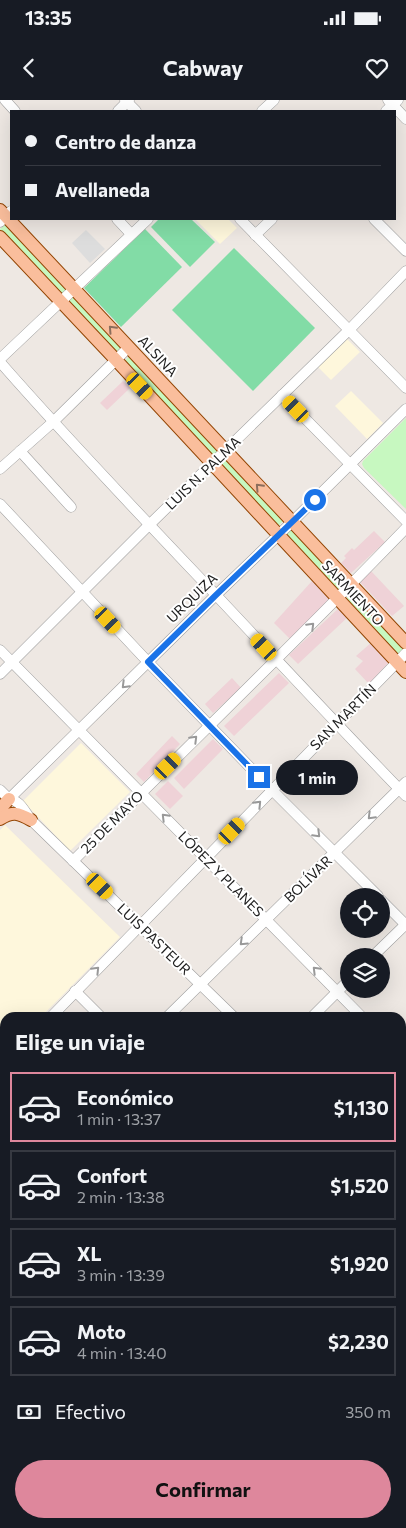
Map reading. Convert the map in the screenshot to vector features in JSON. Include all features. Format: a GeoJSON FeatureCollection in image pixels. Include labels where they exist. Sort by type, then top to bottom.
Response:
{"type":"FeatureCollection","features":[{"type":"Feature","properties":{"kind":"main road","name":"ALSINA"},"geometry":{"type":"LineString","coordinates":[[4,215],[292,522]]}},
{"type":"Feature","properties":{"kind":"main road"},"geometry":{"type":"LineString","coordinates":[[0,237],[278,535]]}},
{"type":"Feature","properties":{"kind":"main road","name":"SARMIENTO"},"geometry":{"type":"LineString","coordinates":[[292,522],[406,643]]}},
{"type":"Feature","properties":{"kind":"main road","name":"SARMIENTO"},"geometry":{"type":"LineString","coordinates":[[278,535],[338,599],[403,662]]}},
{"type":"Feature","properties":{"kind":"main road","name":"URQUIZA"},"geometry":{"type":"LineString","coordinates":[[0,809],[5,795]]}},
{"type":"Feature","properties":{"kind":"main road"},"geometry":{"type":"LineString","coordinates":[[0,819],[8,814],[19,813],[31,820]]}},
{"type":"Feature","properties":{"kind":"street"},"geometry":{"type":"LineString","coordinates":[[5,100],[14,110]]}},
{"type":"Feature","properties":{"kind":"street"},"geometry":{"type":"LineString","coordinates":[[257,100],[265,110],[274,100]]}},
{"type":"Feature","properties":{"kind":"street"},"geometry":{"type":"LineString","coordinates":[[391,104],[406,119]]}},
{"type":"Feature","properties":{"kind":"street"},"geometry":{"type":"LineString","coordinates":[[118,220],[132,234]]}},
{"type":"Feature","properties":{"kind":"street"},"geometry":{"type":"LineString","coordinates":[[147,220],[0,361],[52,422],[336,724],[404,789]]}},
{"type":"Feature","properties":{"kind":"street"},"geometry":{"type":"LineString","coordinates":[[241,220],[406,388]]}},
{"type":"Feature","properties":{"kind":"street"},"geometry":{"type":"LineString","coordinates":[[255,234],[271,220]]}},
{"type":"Feature","properties":{"kind":"street"},"geometry":{"type":"LineString","coordinates":[[375,220],[406,251]]}},
{"type":"Feature","properties":{"kind":"street","name":"LUIS N. PALMA"},"geometry":{"type":"LineString","coordinates":[[0,674],[149,525],[350,329],[406,271]]}},
{"type":"Feature","properties":{"kind":"street"},"geometry":{"type":"LineString","coordinates":[[0,469],[52,422],[129,347]]}},
{"type":"Feature","properties":{"kind":"street"},"geometry":{"type":"LineString","coordinates":[[282,395],[406,521]]}},
{"type":"Feature","properties":{"kind":"street","name":"URQUIZA"},"geometry":{"type":"LineString","coordinates":[[5,795],[80,730],[406,409]]}},
{"type":"Feature","properties":{"kind":"street"},"geometry":{"type":"LineString","coordinates":[[20,451],[71,507]]}},
{"type":"Feature","properties":{"kind":"street"},"geometry":{"type":"LineString","coordinates":[[0,504],[148,662],[370,888]]}},
{"type":"Feature","properties":{"kind":"street","name":"25 DE MAYO"},"geometry":{"type":"LineString","coordinates":[[73,860],[338,599],[406,528]]}},
{"type":"Feature","properties":{"kind":"street","name":"LÓPEZ Y PLANES"},"geometry":{"type":"LineString","coordinates":[[0,650],[357,1012]]}},
{"type":"Feature","properties":{"kind":"street","name":"SAN MARTÍN"},"geometry":{"type":"LineString","coordinates":[[56,1012],[336,724],[403,662]]}},
{"type":"Feature","properties":{"kind":"street","name":"BOLÍVAR"},"geometry":{"type":"LineString","coordinates":[[172,1012],[335,852],[404,789]]}},
{"type":"Feature","properties":{"kind":"street","name":"LUIS PASTEUR"},"geometry":{"type":"LineString","coordinates":[[5,795],[16,800],[31,820],[229,1012]]}},
{"type":"Feature","properties":{"kind":"street"},"geometry":{"type":"LineString","coordinates":[[381,948],[406,924],[390,909]]}},
{"type":"Feature","properties":{"kind":"street"},"geometry":{"type":"LineString","coordinates":[[317,1012],[340,989]]}},
{"type":"Feature","properties":{"kind":"street"},"geometry":{"type":"LineString","coordinates":[[75,991],[96,1012]]}},
{"type":"Feature","properties":{"kind":"shaded area"},"geometry":{"type":"Polygon","coordinates":[[[196,220],[229,220],[237,228],[220,244],[196,220]]]}},
{"type":"Feature","properties":{"kind":"shaded area"},"geometry":{"type":"Polygon","coordinates":[[[86,230],[105,249],[90,263],[72,243],[86,230]]]}},
{"type":"Feature","properties":{"kind":"shaded area"},"geometry":{"type":"Polygon","coordinates":[[[347,339],[360,352],[331,380],[318,367],[347,339]]]}},
{"type":"Feature","properties":{"kind":"shaded area"},"geometry":{"type":"Polygon","coordinates":[[[123,381],[130,388],[107,410],[100,403],[123,381]]]}},
{"type":"Feature","properties":{"kind":"shaded area"},"geometry":{"type":"Polygon","coordinates":[[[351,391],[383,423],[367,439],[335,406],[351,391]]]}},
{"type":"Feature","properties":{"kind":"shaded area"},"geometry":{"type":"Polygon","coordinates":[[[374,531],[385,542],[351,573],[341,563],[346,558],[344,556],[352,548],[354,550],[374,531]]]}},
{"type":"Feature","properties":{"kind":"shaded area"},"geometry":{"type":"Polygon","coordinates":[[[371,571],[404,606],[392,616],[359,581],[371,571]]]}},
{"type":"Feature","properties":{"kind":"shaded area"},"geometry":{"type":"Polygon","coordinates":[[[312,581],[328,596],[329,600],[290,639],[274,623],[312,581]]]}},
{"type":"Feature","properties":{"kind":"shaded area"},"geometry":{"type":"Polygon","coordinates":[[[341,606],[350,615],[298,664],[289,655],[341,606]]]}},
{"type":"Feature","properties":{"kind":"shaded area"},"geometry":{"type":"Polygon","coordinates":[[[372,642],[391,660],[369,684],[355,669],[363,661],[356,656],[372,642]]]}},
{"type":"Feature","properties":{"kind":"shaded area"},"geometry":{"type":"Polygon","coordinates":[[[279,673],[289,683],[234,736],[224,726],[279,673]]]}},
{"type":"Feature","properties":{"kind":"shaded area"},"geometry":{"type":"Polygon","coordinates":[[[232,678],[241,688],[213,713],[205,704],[232,678]]]}},
{"type":"Feature","properties":{"kind":"shaded area"},"geometry":{"type":"Polygon","coordinates":[[[172,736],[180,744],[144,782],[136,774],[172,736]]]}},
{"type":"Feature","properties":{"kind":"shaded area"},"geometry":{"type":"Polygon","coordinates":[[[213,739],[223,749],[184,789],[174,778],[213,739]]]}},
{"type":"Feature","properties":{"kind":"shaded area"},"geometry":{"type":"Polygon","coordinates":[[[81,743],[130,792],[70,851],[23,801],[81,743]]]}},
{"type":"Feature","properties":{"kind":"shaded area"},"geometry":{"type":"Polygon","coordinates":[[[168,781],[183,796],[170,809],[155,794],[168,781]]]}},
{"type":"Feature","properties":{"kind":"shaded area"},"geometry":{"type":"Polygon","coordinates":[[[5,825],[120,937],[46,1012],[0,1012],[0,830],[5,825]]]}},
{"type":"Feature","properties":{"kind":"green space"},"geometry":{"type":"Polygon","coordinates":[[[158,220],[192,220],[215,242],[190,267],[151,227],[158,220]]]}},
{"type":"Feature","properties":{"kind":"green space"},"geometry":{"type":"Polygon","coordinates":[[[7,223],[69,289],[61,296],[0,232],[0,229],[7,223]]]}},
{"type":"Feature","properties":{"kind":"green space"},"geometry":{"type":"Polygon","coordinates":[[[145,229],[182,267],[121,327],[84,288],[145,229]]]}},
{"type":"Feature","properties":{"kind":"green space"},"geometry":{"type":"Polygon","coordinates":[[[234,248],[315,328],[253,391],[172,310],[234,248]]]}},
{"type":"Feature","properties":{"kind":"green space"},"geometry":{"type":"Polygon","coordinates":[[[74,295],[124,347],[117,354],[67,302],[74,295]]]}},
{"type":"Feature","properties":{"kind":"green space"},"geometry":{"type":"Polygon","coordinates":[[[131,354],[219,450],[212,456],[124,362],[131,354]]]}},
{"type":"Feature","properties":{"kind":"green space"},"geometry":{"type":"Polygon","coordinates":[[[406,418],[406,509],[362,464],[406,418]]]}},
{"type":"Feature","properties":{"kind":"green space"},"geometry":{"type":"Polygon","coordinates":[[[226,457],[285,519],[278,526],[219,464],[226,457]]]}},
{"type":"Feature","properties":{"kind":"green space"},"geometry":{"type":"Polygon","coordinates":[[[289,530],[292,530],[343,585],[337,590],[285,535],[289,530]]]}},
{"type":"Feature","properties":{"kind":"green space"},"geometry":{"type":"Polygon","coordinates":[[[350,594],[404,648],[399,655],[346,599],[350,594]]]}},
{"type":"Feature","properties":{"kind":"route"},"geometry":{"type":"LineString","coordinates":[[259,777],[148,662],[315,500]]}}]}
